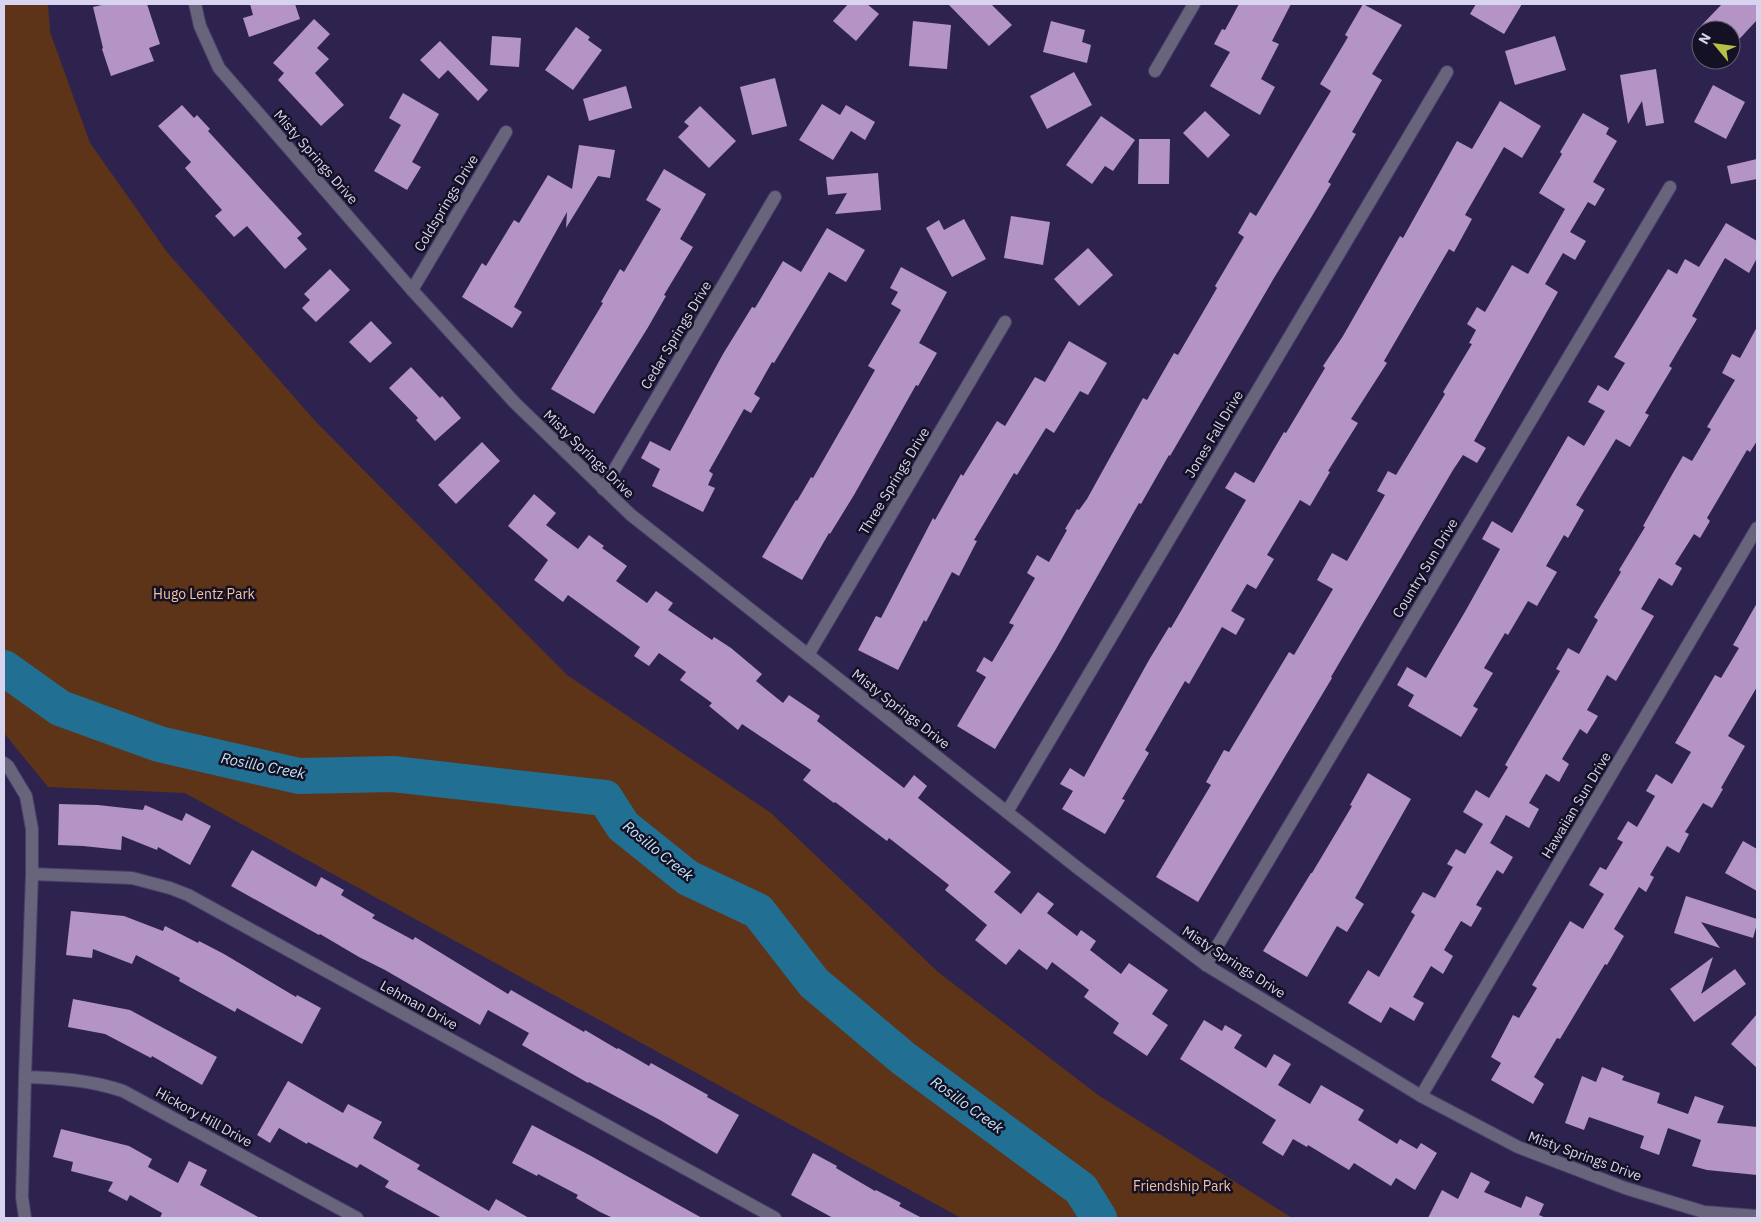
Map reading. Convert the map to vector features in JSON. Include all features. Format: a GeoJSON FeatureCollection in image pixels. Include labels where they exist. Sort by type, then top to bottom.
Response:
{"type":"FeatureCollection","features":[{"type":"Feature","properties":{"kind":"street","name":"Misty Springs Drive"},"geometry":{"type":"LineString","coordinates":[[195,4],[200,26],[219,68],[412,290],[515,404],[631,515],[1007,812],[1206,965],[1421,1096],[1518,1147],[1625,1188],[1704,1212],[1757,1216]]}},
{"type":"Feature","properties":{"kind":"street"},"geometry":{"type":"LineString","coordinates":[[1155,71],[1194,4]]}},
{"type":"Feature","properties":{"kind":"street","name":"Jones Fall Drive"},"geometry":{"type":"LineString","coordinates":[[1007,812],[1447,72]]}},
{"type":"Feature","properties":{"kind":"street","name":"Coldsprings Drive"},"geometry":{"type":"LineString","coordinates":[[412,290],[506,132]]}},
{"type":"Feature","properties":{"kind":"street","name":"Country Sun Drive"},"geometry":{"type":"LineString","coordinates":[[1206,965],[1670,187]]}},
{"type":"Feature","properties":{"kind":"street","name":"Cedar Springs Drive"},"geometry":{"type":"LineString","coordinates":[[603,489],[775,197]]}},
{"type":"Feature","properties":{"kind":"street","name":"Three Springs Drive"},"geometry":{"type":"LineString","coordinates":[[808,655],[1005,322]]}},
{"type":"Feature","properties":{"kind":"street","name":"Hawaiian Sun Drive"},"geometry":{"type":"LineString","coordinates":[[1421,1096],[1757,528]]}},
{"type":"Feature","properties":{"kind":"street"},"geometry":{"type":"LineString","coordinates":[[4,763],[8,766],[26,796],[32,829],[22,1197],[25,1218]]}},
{"type":"Feature","properties":{"kind":"street","name":"Lehman Drive"},"geometry":{"type":"LineString","coordinates":[[32,874],[132,878],[188,895],[775,1218]]}},
{"type":"Feature","properties":{"kind":"street","name":"Hickory Hill Drive"},"geometry":{"type":"LineString","coordinates":[[25,1077],[86,1080],[122,1091],[357,1218]]}},
{"type":"Feature","properties":{"kind":"green space","name":"Hugo Lentz Park"},"geometry":{"type":"Polygon","coordinates":[[[4,4],[48,4],[50,32],[90,143],[167,252],[316,422],[567,675],[771,813],[938,972],[1098,1095],[1292,1218],[961,1218],[185,793],[48,787],[4,733],[4,4]]]}},
{"type":"Feature","properties":{"kind":"building"},"geometry":{"type":"Polygon","coordinates":[[[106,4],[147,4],[160,44],[149,48],[154,61],[111,76],[102,49],[93,7],[106,4]]]}},
{"type":"Feature","properties":{"kind":"building"},"geometry":{"type":"Polygon","coordinates":[[[250,4],[295,4],[300,19],[249,37],[243,18],[253,15],[250,4]]]}},
{"type":"Feature","properties":{"kind":"building"},"geometry":{"type":"Polygon","coordinates":[[[848,4],[867,4],[879,14],[856,41],[833,21],[848,4]]]}},
{"type":"Feature","properties":{"kind":"building"},"geometry":{"type":"Polygon","coordinates":[[[948,4],[991,4],[1012,25],[989,46],[948,4]]]}},
{"type":"Feature","properties":{"kind":"building"},"geometry":{"type":"Polygon","coordinates":[[[1239,4],[1291,4],[1272,41],[1279,44],[1261,79],[1275,87],[1260,115],[1210,86],[1230,52],[1214,44],[1222,29],[1225,30],[1239,4]]]}},
{"type":"Feature","properties":{"kind":"building"},"geometry":{"type":"Polygon","coordinates":[[[1363,4],[1402,25],[1372,74],[1382,80],[1352,132],[1356,134],[1328,182],[1331,184],[1170,456],[1141,504],[1139,503],[1056,649],[995,749],[957,726],[986,677],[976,671],[984,657],[992,662],[1014,625],[1009,623],[1035,578],[1027,573],[1037,555],[1049,562],[1067,530],[1065,529],[1077,509],[1079,510],[1087,499],[1143,398],[1147,400],[1174,353],[1178,355],[1217,288],[1215,286],[1244,237],[1238,233],[1250,212],[1256,216],[1331,91],[1320,84],[1348,37],[1345,35],[1363,4]]]}},
{"type":"Feature","properties":{"kind":"building"},"geometry":{"type":"Polygon","coordinates":[[[1476,4],[1522,4],[1504,34],[1470,14],[1476,4]]]}},
{"type":"Feature","properties":{"kind":"building"},"geometry":{"type":"Polygon","coordinates":[[[1722,4],[1757,4],[1757,20],[1741,37],[1741,20],[1707,20],[1722,4]]]}},
{"type":"Feature","properties":{"kind":"building"},"geometry":{"type":"Polygon","coordinates":[[[314,19],[330,34],[317,48],[329,59],[315,73],[344,105],[321,126],[278,80],[284,73],[273,63],[314,19]]]}},
{"type":"Feature","properties":{"kind":"building"},"geometry":{"type":"Polygon","coordinates":[[[913,21],[951,25],[947,69],[909,66],[913,21]]]}},
{"type":"Feature","properties":{"kind":"building"},"geometry":{"type":"Polygon","coordinates":[[[1051,21],[1085,30],[1082,42],[1091,45],[1087,63],[1043,52],[1051,21]]]}},
{"type":"Feature","properties":{"kind":"building"},"geometry":{"type":"Polygon","coordinates":[[[576,27],[590,37],[588,40],[602,50],[573,90],[545,70],[576,27]]]}},
{"type":"Feature","properties":{"kind":"building"},"geometry":{"type":"Polygon","coordinates":[[[492,36],[521,38],[519,67],[490,65],[492,36]]]}},
{"type":"Feature","properties":{"kind":"building"},"geometry":{"type":"Polygon","coordinates":[[[1555,36],[1566,70],[1515,85],[1505,51],[1555,36]]]}},
{"type":"Feature","properties":{"kind":"building"},"geometry":{"type":"Polygon","coordinates":[[[440,41],[488,90],[478,101],[448,70],[439,79],[420,60],[440,41]]]}},
{"type":"Feature","properties":{"kind":"building"},"geometry":{"type":"Polygon","coordinates":[[[1656,69],[1664,123],[1646,126],[1642,101],[1628,124],[1620,75],[1656,69]]]}},
{"type":"Feature","properties":{"kind":"building"},"geometry":{"type":"Polygon","coordinates":[[[1074,72],[1092,105],[1047,129],[1030,96],[1074,72]]]}},
{"type":"Feature","properties":{"kind":"building"},"geometry":{"type":"Polygon","coordinates":[[[775,78],[787,126],[752,135],[740,87],[775,78]]]}},
{"type":"Feature","properties":{"kind":"building"},"geometry":{"type":"Polygon","coordinates":[[[1713,85],[1745,102],[1726,139],[1694,122],[1713,85]]]}},
{"type":"Feature","properties":{"kind":"building"},"geometry":{"type":"Polygon","coordinates":[[[626,86],[632,108],[589,121],[583,99],[626,86]]]}},
{"type":"Feature","properties":{"kind":"building"},"geometry":{"type":"Polygon","coordinates":[[[403,93],[439,114],[412,162],[421,167],[407,190],[374,171],[401,125],[389,118],[403,93]]]}},
{"type":"Feature","properties":{"kind":"building"},"geometry":{"type":"Polygon","coordinates":[[[1500,101],[1541,126],[1522,158],[1504,147],[1465,215],[1472,219],[1454,252],[1449,249],[1384,361],[1387,363],[1351,419],[1358,423],[1328,471],[1330,472],[1310,506],[1300,500],[1267,555],[1274,559],[1256,589],[1247,584],[1231,611],[1245,619],[1236,635],[1222,627],[1189,684],[1185,681],[1145,750],[1149,753],[1122,799],[1125,800],[1105,834],[1062,809],[1073,791],[1060,784],[1070,768],[1084,777],[1149,660],[1169,627],[1171,628],[1246,500],[1225,488],[1235,472],[1254,483],[1325,368],[1323,366],[1343,336],[1400,236],[1403,238],[1457,141],[1472,149],[1500,101]]]}},
{"type":"Feature","properties":{"kind":"building"},"geometry":{"type":"Polygon","coordinates":[[[822,104],[840,115],[846,105],[875,122],[865,140],[851,131],[833,160],[799,140],[822,104]]]}},
{"type":"Feature","properties":{"kind":"building"},"geometry":{"type":"Polygon","coordinates":[[[182,105],[194,118],[197,115],[210,129],[208,131],[302,234],[297,238],[307,249],[285,269],[247,226],[234,237],[215,216],[222,210],[185,168],[191,162],[158,126],[182,105]]]}},
{"type":"Feature","properties":{"kind":"building"},"geometry":{"type":"Polygon","coordinates":[[[700,106],[736,141],[709,168],[678,137],[689,126],[684,122],[700,106]]]}},
{"type":"Feature","properties":{"kind":"building"},"geometry":{"type":"Polygon","coordinates":[[[1205,111],[1230,135],[1208,158],[1183,133],[1205,111]]]}},
{"type":"Feature","properties":{"kind":"building"},"geometry":{"type":"Polygon","coordinates":[[[1583,113],[1609,128],[1606,134],[1617,141],[1593,182],[1605,189],[1595,206],[1588,202],[1570,232],[1586,241],[1575,260],[1563,253],[1545,284],[1558,292],[1474,441],[1486,448],[1477,463],[1463,455],[1453,470],[1332,678],[1198,902],[1156,877],[1211,785],[1206,782],[1224,750],[1229,752],[1289,652],[1294,655],[1333,589],[1317,580],[1332,553],[1347,561],[1385,495],[1377,491],[1388,471],[1396,475],[1445,394],[1443,392],[1472,344],[1469,343],[1476,330],[1467,324],[1477,307],[1485,312],[1512,265],[1528,274],[1565,209],[1539,193],[1583,113]]]}},
{"type":"Feature","properties":{"kind":"building"},"geometry":{"type":"Polygon","coordinates":[[[1101,116],[1135,140],[1113,171],[1105,166],[1092,184],[1066,165],[1101,116]]]}},
{"type":"Feature","properties":{"kind":"building"},"geometry":{"type":"Polygon","coordinates":[[[1139,139],[1170,139],[1169,184],[1138,184],[1139,139]]]}},
{"type":"Feature","properties":{"kind":"building"},"geometry":{"type":"Polygon","coordinates":[[[579,145],[615,150],[610,178],[598,176],[566,228],[567,212],[514,307],[522,312],[512,328],[462,297],[482,263],[486,266],[514,220],[519,223],[548,175],[572,189],[579,145]]]}},
{"type":"Feature","properties":{"kind":"building"},"geometry":{"type":"Polygon","coordinates":[[[1757,159],[1757,179],[1731,184],[1727,166],[1757,159]]]}},
{"type":"Feature","properties":{"kind":"building"},"geometry":{"type":"Polygon","coordinates":[[[664,169],[706,194],[680,239],[693,247],[664,295],[666,296],[647,329],[594,414],[551,389],[603,303],[601,302],[620,269],[624,272],[661,209],[646,200],[664,169]]]}},
{"type":"Feature","properties":{"kind":"building"},"geometry":{"type":"Polygon","coordinates":[[[878,173],[881,210],[835,214],[847,193],[828,195],[826,177],[878,173]]]}},
{"type":"Feature","properties":{"kind":"building"},"geometry":{"type":"Polygon","coordinates":[[[1011,216],[1050,222],[1043,265],[1004,258],[1011,216]]]}},
{"type":"Feature","properties":{"kind":"building"},"geometry":{"type":"Polygon","coordinates":[[[964,219],[986,259],[952,277],[926,228],[939,220],[944,230],[964,219]]]}},
{"type":"Feature","properties":{"kind":"building"},"geometry":{"type":"Polygon","coordinates":[[[1726,223],[1757,241],[1757,258],[1749,273],[1725,258],[1692,316],[1697,319],[1669,366],[1672,368],[1645,413],[1649,415],[1630,447],[1616,439],[1576,505],[1584,510],[1568,538],[1564,535],[1546,566],[1557,572],[1537,606],[1528,601],[1508,635],[1505,633],[1484,668],[1493,673],[1473,706],[1478,709],[1461,737],[1408,706],[1414,695],[1397,685],[1407,667],[1426,678],[1466,610],[1500,549],[1482,539],[1492,521],[1512,533],[1568,436],[1584,446],[1605,411],[1588,402],[1598,385],[1608,391],[1625,363],[1614,357],[1668,269],[1677,274],[1685,259],[1699,267],[1726,223]]]}},
{"type":"Feature","properties":{"kind":"building"},"geometry":{"type":"Polygon","coordinates":[[[827,228],[865,250],[846,282],[829,272],[774,363],[772,362],[754,394],[760,398],[751,413],[744,409],[709,471],[713,474],[708,485],[715,488],[703,512],[652,486],[660,469],[641,458],[650,441],[670,451],[723,354],[752,307],[755,308],[783,261],[801,272],[827,228]]]}},
{"type":"Feature","properties":{"kind":"building"},"geometry":{"type":"Polygon","coordinates":[[[1088,248],[1113,275],[1079,306],[1054,279],[1088,248]]]}},
{"type":"Feature","properties":{"kind":"building"},"geometry":{"type":"Polygon","coordinates":[[[901,267],[947,292],[919,343],[937,353],[918,386],[916,385],[854,495],[802,580],[762,557],[796,500],[811,477],[813,478],[875,370],[868,366],[901,310],[891,304],[898,292],[890,288],[901,267]]]}},
{"type":"Feature","properties":{"kind":"building"},"geometry":{"type":"Polygon","coordinates":[[[330,269],[350,290],[316,322],[302,308],[310,300],[304,294],[330,269]]]}},
{"type":"Feature","properties":{"kind":"building"},"geometry":{"type":"Polygon","coordinates":[[[371,321],[392,343],[370,363],[349,342],[371,321]]]}},
{"type":"Feature","properties":{"kind":"building"},"geometry":{"type":"Polygon","coordinates":[[[1757,327],[1757,441],[1750,452],[1747,450],[1707,518],[1710,521],[1700,538],[1694,534],[1675,564],[1682,568],[1672,586],[1659,578],[1641,609],[1654,616],[1616,681],[1607,675],[1587,710],[1598,716],[1587,734],[1580,729],[1562,759],[1569,764],[1559,782],[1546,774],[1529,803],[1539,809],[1529,828],[1506,815],[1490,843],[1513,857],[1503,874],[1497,870],[1476,905],[1482,908],[1471,927],[1461,921],[1444,950],[1453,956],[1443,974],[1431,966],[1413,997],[1424,1003],[1414,1021],[1390,1007],[1381,1023],[1348,1003],[1368,970],[1379,977],[1415,915],[1411,912],[1423,892],[1435,898],[1453,867],[1447,864],[1456,849],[1465,854],[1483,824],[1463,812],[1476,790],[1489,798],[1508,767],[1505,765],[1560,671],[1556,669],[1568,648],[1579,654],[1598,620],[1594,617],[1621,572],[1619,570],[1645,527],[1643,526],[1673,473],[1683,456],[1692,461],[1711,429],[1707,427],[1735,380],[1722,373],[1732,354],[1740,358],[1757,327]]]}},
{"type":"Feature","properties":{"kind":"building"},"geometry":{"type":"Polygon","coordinates":[[[1069,341],[1107,363],[1088,395],[1080,391],[1054,433],[1046,428],[1017,475],[1014,473],[974,540],[977,541],[959,576],[952,572],[898,670],[858,650],[876,616],[881,618],[933,518],[935,520],[961,474],[963,476],[997,421],[1005,426],[1035,377],[1045,382],[1069,341]]]}},
{"type":"Feature","properties":{"kind":"building"},"geometry":{"type":"Polygon","coordinates":[[[411,367],[440,398],[442,396],[461,418],[435,441],[416,420],[418,418],[389,388],[411,367]]]}},
{"type":"Feature","properties":{"kind":"building"},"geometry":{"type":"Polygon","coordinates":[[[482,442],[500,461],[456,504],[438,485],[482,442]]]}},
{"type":"Feature","properties":{"kind":"building"},"geometry":{"type":"Polygon","coordinates":[[[534,494],[556,513],[546,525],[578,549],[589,535],[604,546],[602,548],[627,566],[616,581],[647,603],[656,591],[673,603],[668,610],[712,640],[714,637],[731,648],[762,674],[756,681],[783,703],[789,695],[820,716],[817,721],[904,788],[914,775],[927,786],[918,798],[1011,872],[994,892],[1021,914],[1038,892],[1054,904],[1047,913],[1077,936],[1081,930],[1096,941],[1090,950],[1121,974],[1129,963],[1168,990],[1152,1014],[1168,1025],[1147,1056],[1113,1033],[1119,1023],[1084,997],[1089,990],[1052,962],[1047,970],[1019,949],[1006,965],[975,940],[987,925],[945,890],[949,885],[889,838],[887,841],[803,780],[811,770],[742,724],[738,730],[709,706],[712,703],[680,680],[686,672],[659,653],[649,666],[634,656],[640,647],[568,595],[563,602],[534,580],[548,560],[508,526],[534,494]]]}},
{"type":"Feature","properties":{"kind":"building"},"geometry":{"type":"Polygon","coordinates":[[[1757,603],[1757,687],[1728,736],[1745,746],[1712,808],[1703,803],[1685,832],[1689,834],[1679,853],[1667,846],[1650,875],[1654,877],[1646,892],[1639,887],[1614,929],[1624,936],[1560,1039],[1557,1038],[1534,1077],[1544,1084],[1533,1104],[1491,1080],[1501,1063],[1491,1057],[1513,1015],[1519,1018],[1537,988],[1532,985],[1570,921],[1583,929],[1604,894],[1589,885],[1600,867],[1606,870],[1623,842],[1617,839],[1628,821],[1637,827],[1655,796],[1646,791],[1656,774],[1672,784],[1691,752],[1675,743],[1715,675],[1721,678],[1739,648],[1733,645],[1757,603]]]}},
{"type":"Feature","properties":{"kind":"building"},"geometry":{"type":"Polygon","coordinates":[[[1368,773],[1411,799],[1355,898],[1364,904],[1347,932],[1337,926],[1307,977],[1263,951],[1352,806],[1350,805],[1368,773]]]}},
{"type":"Feature","properties":{"kind":"building"},"geometry":{"type":"Polygon","coordinates":[[[59,804],[98,805],[143,810],[145,805],[182,821],[186,813],[211,826],[190,865],[158,847],[157,850],[122,836],[121,850],[58,845],[59,804]]]}},
{"type":"Feature","properties":{"kind":"building"},"geometry":{"type":"Polygon","coordinates":[[[1743,841],[1757,849],[1757,891],[1725,873],[1743,841]]]}},
{"type":"Feature","properties":{"kind":"building"},"geometry":{"type":"Polygon","coordinates":[[[252,850],[316,887],[321,877],[344,890],[341,895],[375,915],[372,918],[413,940],[415,937],[508,994],[511,990],[584,1032],[585,1030],[649,1066],[651,1063],[739,1115],[717,1154],[660,1120],[588,1083],[522,1045],[529,1033],[488,1010],[480,1025],[385,970],[231,886],[252,850]]]}},
{"type":"Feature","properties":{"kind":"building"},"geometry":{"type":"Polygon","coordinates":[[[1686,896],[1757,919],[1753,938],[1701,922],[1720,948],[1674,933],[1686,896]]]}},
{"type":"Feature","properties":{"kind":"building"},"geometry":{"type":"Polygon","coordinates":[[[71,911],[124,916],[163,931],[165,926],[224,954],[296,997],[297,995],[321,1008],[302,1044],[237,1008],[235,1012],[179,981],[180,978],[136,955],[132,964],[93,949],[92,958],[66,955],[71,911]]]}},
{"type":"Feature","properties":{"kind":"building"},"geometry":{"type":"Polygon","coordinates":[[[1713,957],[1701,994],[1735,969],[1746,984],[1694,1022],[1670,989],[1713,957]]]}},
{"type":"Feature","properties":{"kind":"building"},"geometry":{"type":"Polygon","coordinates":[[[73,999],[130,1010],[217,1057],[202,1085],[152,1056],[151,1058],[105,1034],[68,1027],[73,999]]]}},
{"type":"Feature","properties":{"kind":"building"},"geometry":{"type":"Polygon","coordinates":[[[1757,1014],[1757,1068],[1731,1044],[1757,1014]]]}},
{"type":"Feature","properties":{"kind":"building"},"geometry":{"type":"Polygon","coordinates":[[[1204,1020],[1222,1031],[1225,1025],[1242,1035],[1234,1048],[1266,1068],[1274,1054],[1291,1064],[1278,1085],[1310,1104],[1321,1085],[1364,1110],[1358,1120],[1397,1144],[1400,1139],[1417,1149],[1421,1143],[1437,1153],[1415,1190],[1396,1178],[1391,1186],[1354,1163],[1349,1170],[1308,1145],[1307,1147],[1293,1139],[1283,1156],[1262,1143],[1276,1120],[1180,1059],[1204,1020]]]}},
{"type":"Feature","properties":{"kind":"building"},"geometry":{"type":"Polygon","coordinates":[[[1602,1067],[1624,1076],[1622,1080],[1660,1093],[1657,1103],[1688,1114],[1695,1096],[1724,1106],[1717,1123],[1757,1127],[1757,1175],[1707,1170],[1692,1166],[1701,1140],[1668,1128],[1659,1155],[1640,1148],[1644,1136],[1589,1117],[1584,1130],[1565,1123],[1582,1076],[1596,1082],[1602,1067]]]}},
{"type":"Feature","properties":{"kind":"building"},"geometry":{"type":"Polygon","coordinates":[[[288,1081],[343,1113],[348,1104],[382,1122],[373,1138],[420,1165],[417,1169],[489,1211],[496,1199],[529,1218],[442,1218],[385,1187],[389,1181],[360,1164],[357,1168],[279,1128],[270,1143],[257,1135],[288,1081]]]}},
{"type":"Feature","properties":{"kind":"building"},"geometry":{"type":"Polygon","coordinates":[[[532,1125],[702,1218],[613,1218],[600,1212],[576,1198],[578,1195],[512,1163],[532,1125]]]}},
{"type":"Feature","properties":{"kind":"building"},"geometry":{"type":"Polygon","coordinates":[[[61,1129],[129,1146],[152,1159],[148,1167],[178,1183],[189,1161],[207,1170],[200,1185],[260,1218],[160,1218],[162,1213],[130,1195],[127,1201],[108,1191],[113,1182],[71,1171],[73,1162],[53,1157],[61,1129]]]}},
{"type":"Feature","properties":{"kind":"building"},"geometry":{"type":"Polygon","coordinates":[[[813,1153],[875,1191],[901,1203],[899,1206],[922,1218],[833,1218],[791,1195],[813,1153]]]}},
{"type":"Feature","properties":{"kind":"building"},"geometry":{"type":"Polygon","coordinates":[[[1471,1172],[1490,1182],[1484,1192],[1521,1208],[1526,1196],[1544,1204],[1539,1215],[1546,1218],[1428,1218],[1442,1190],[1458,1199],[1471,1172]]]}},
{"type":"Feature","properties":{"kind":"waterway","name":"Rosillo Creek"},"geometry":{"type":"LineString","coordinates":[[4,668],[60,708],[159,744],[299,776],[393,774],[605,798],[623,826],[688,878],[758,911],[814,983],[903,1058],[1081,1189],[1099,1218]]}},
{"type":"Feature","properties":{"kind":"park label","name":"Friendship Park"},"geometry":{"type":"Point","coordinates":[1182,1186]}}]}
